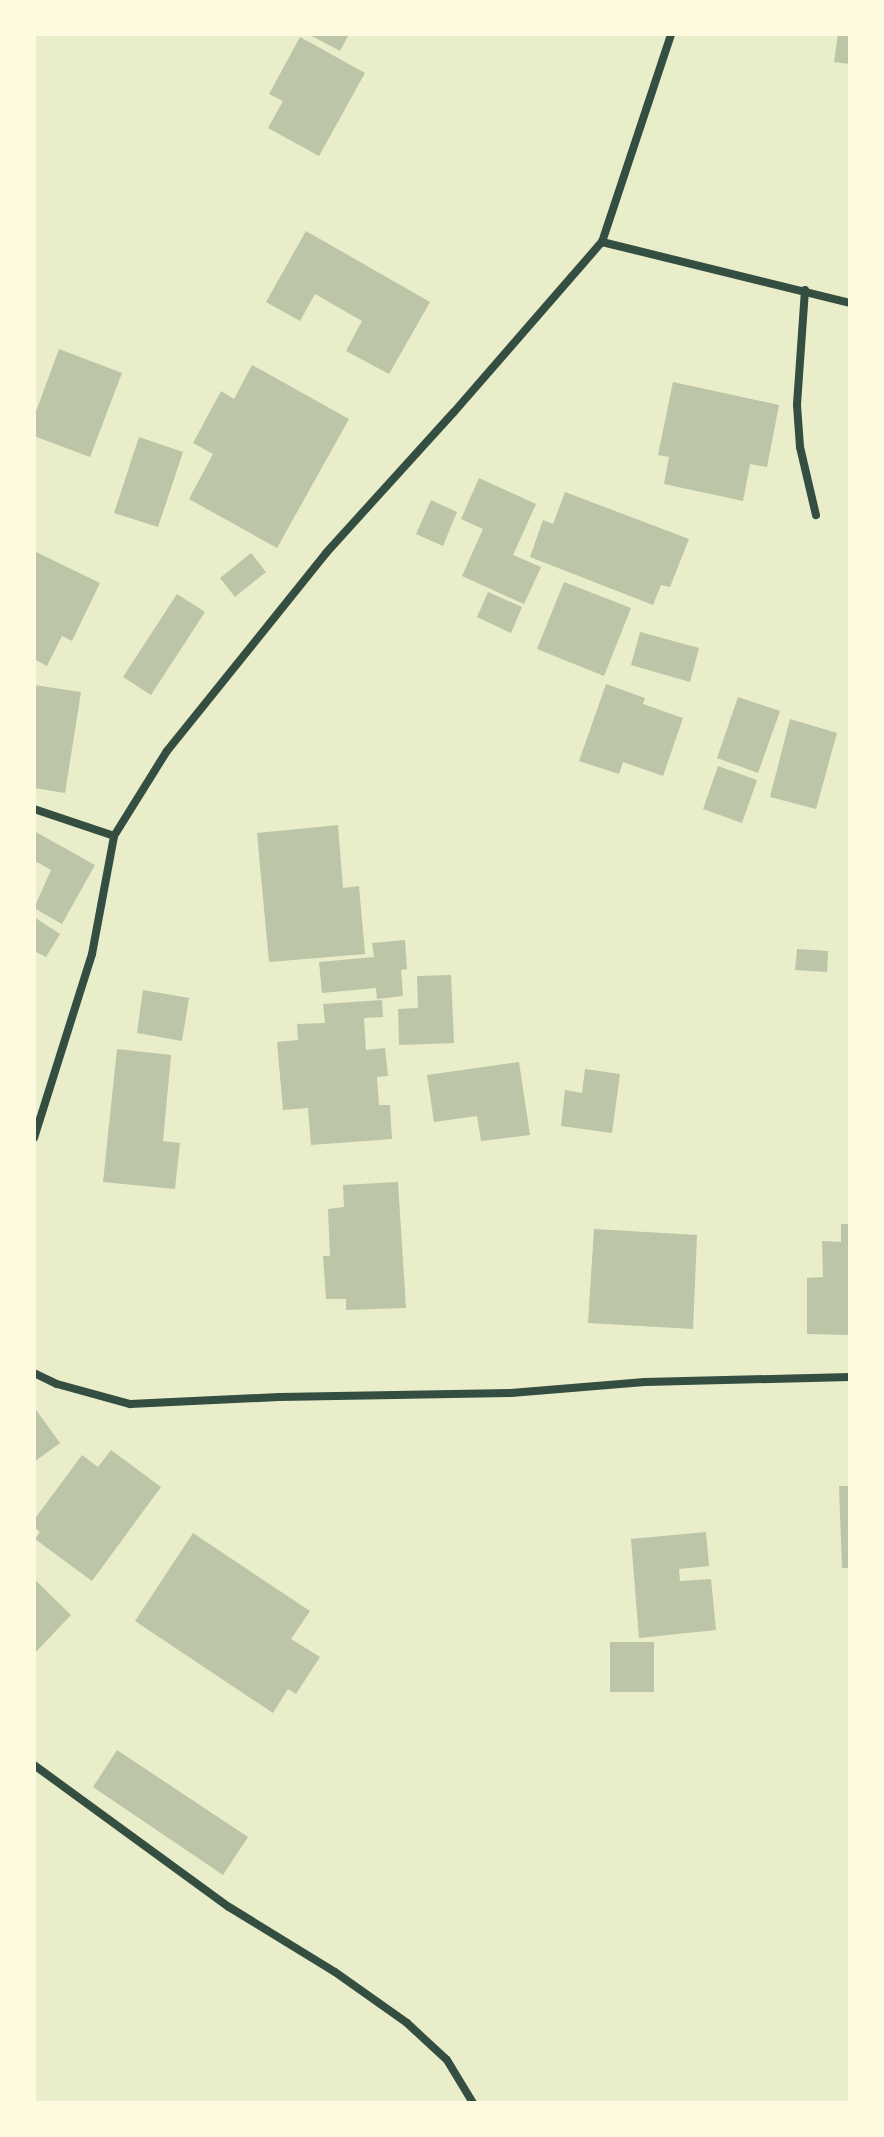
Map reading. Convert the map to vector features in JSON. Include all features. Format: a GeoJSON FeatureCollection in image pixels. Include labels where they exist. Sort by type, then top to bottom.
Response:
{"type":"FeatureCollection","features":[{"type":"Feature","properties":{"kind":"street"},"geometry":{"type":"LineString","coordinates":[[34,1138],[92,954],[114,836],[167,751],[326,553],[602,242],[671,34]]}},
{"type":"Feature","properties":{"kind":"street"},"geometry":{"type":"LineString","coordinates":[[602,242],[850,303]]}},
{"type":"Feature","properties":{"kind":"street"},"geometry":{"type":"LineString","coordinates":[[805,290],[797,405],[800,447],[816,515]]}},
{"type":"Feature","properties":{"kind":"street"},"geometry":{"type":"LineString","coordinates":[[34,809],[114,836]]}},
{"type":"Feature","properties":{"kind":"street"},"geometry":{"type":"LineString","coordinates":[[34,1373],[57,1384],[130,1404],[279,1397],[511,1393],[645,1382],[850,1377]]}},
{"type":"Feature","properties":{"kind":"street"},"geometry":{"type":"LineString","coordinates":[[34,1765],[229,1907],[335,1972],[407,2023],[447,2060],[473,2103]]}},
{"type":"Feature","properties":{"kind":"building"},"geometry":{"type":"Polygon","coordinates":[[[308,34],[349,34],[340,51],[308,34]]]}},
{"type":"Feature","properties":{"kind":"building"},"geometry":{"type":"Polygon","coordinates":[[[838,34],[850,34],[850,64],[834,62],[838,34]]]}},
{"type":"Feature","properties":{"kind":"building"},"geometry":{"type":"Polygon","coordinates":[[[300,37],[365,73],[319,156],[268,128],[283,101],[269,94],[300,37]]]}},
{"type":"Feature","properties":{"kind":"building"},"geometry":{"type":"Polygon","coordinates":[[[306,231],[430,302],[389,374],[346,351],[362,321],[315,294],[300,321],[266,302],[306,231]]]}},
{"type":"Feature","properties":{"kind":"building"},"geometry":{"type":"Polygon","coordinates":[[[59,349],[122,373],[90,457],[34,436],[34,417],[59,349]]]}},
{"type":"Feature","properties":{"kind":"building"},"geometry":{"type":"Polygon","coordinates":[[[252,365],[349,419],[277,548],[189,499],[213,454],[193,443],[221,391],[234,399],[252,365]]]}},
{"type":"Feature","properties":{"kind":"building"},"geometry":{"type":"Polygon","coordinates":[[[673,382],[779,405],[767,467],[750,464],[743,501],[664,484],[669,457],[658,455],[673,382]]]}},
{"type":"Feature","properties":{"kind":"building"},"geometry":{"type":"Polygon","coordinates":[[[139,437],[183,452],[158,527],[114,513],[139,437]]]}},
{"type":"Feature","properties":{"kind":"building"},"geometry":{"type":"Polygon","coordinates":[[[479,478],[536,504],[513,555],[541,567],[524,604],[462,576],[483,529],[461,519],[479,478]]]}},
{"type":"Feature","properties":{"kind":"building"},"geometry":{"type":"Polygon","coordinates":[[[565,492],[689,539],[670,587],[661,585],[653,605],[530,557],[543,520],[553,524],[565,492]]]}},
{"type":"Feature","properties":{"kind":"building"},"geometry":{"type":"Polygon","coordinates":[[[431,500],[457,512],[443,546],[416,534],[431,500]]]}},
{"type":"Feature","properties":{"kind":"building"},"geometry":{"type":"Polygon","coordinates":[[[34,551],[100,583],[72,641],[62,636],[47,666],[34,659],[34,551]]]}},
{"type":"Feature","properties":{"kind":"building"},"geometry":{"type":"Polygon","coordinates":[[[251,553],[266,572],[235,597],[220,578],[251,553]]]}},
{"type":"Feature","properties":{"kind":"building"},"geometry":{"type":"Polygon","coordinates":[[[564,582],[631,608],[604,676],[537,649],[564,582]]]}},
{"type":"Feature","properties":{"kind":"building"},"geometry":{"type":"Polygon","coordinates":[[[488,592],[522,607],[511,633],[477,617],[488,592]]]}},
{"type":"Feature","properties":{"kind":"building"},"geometry":{"type":"Polygon","coordinates":[[[177,594],[205,612],[151,695],[123,677],[177,594]]]}},
{"type":"Feature","properties":{"kind":"building"},"geometry":{"type":"Polygon","coordinates":[[[640,632],[699,648],[690,682],[631,665],[640,632]]]}},
{"type":"Feature","properties":{"kind":"building"},"geometry":{"type":"Polygon","coordinates":[[[606,684],[645,698],[643,704],[683,718],[663,776],[623,762],[619,774],[579,761],[606,684]]]}},
{"type":"Feature","properties":{"kind":"building"},"geometry":{"type":"Polygon","coordinates":[[[34,685],[81,692],[65,793],[34,788],[34,685]]]}},
{"type":"Feature","properties":{"kind":"building"},"geometry":{"type":"Polygon","coordinates":[[[738,697],[780,711],[758,773],[717,758],[738,697]]]}},
{"type":"Feature","properties":{"kind":"building"},"geometry":{"type":"Polygon","coordinates":[[[790,719],[837,733],[816,809],[770,797],[790,719]]]}},
{"type":"Feature","properties":{"kind":"building"},"geometry":{"type":"Polygon","coordinates":[[[718,766],[757,780],[742,823],[703,809],[718,766]]]}},
{"type":"Feature","properties":{"kind":"building"},"geometry":{"type":"Polygon","coordinates":[[[338,825],[343,888],[359,886],[365,954],[269,962],[257,833],[338,825]]]}},
{"type":"Feature","properties":{"kind":"building"},"geometry":{"type":"Polygon","coordinates":[[[34,831],[95,865],[62,924],[34,908],[51,870],[37,862],[34,867],[34,831]]]}},
{"type":"Feature","properties":{"kind":"building"},"geometry":{"type":"Polygon","coordinates":[[[34,917],[60,934],[46,957],[34,951],[34,917]]]}},
{"type":"Feature","properties":{"kind":"building"},"geometry":{"type":"Polygon","coordinates":[[[405,940],[407,969],[401,970],[403,996],[377,999],[376,988],[322,993],[319,962],[374,957],[372,943],[405,940]]]}},
{"type":"Feature","properties":{"kind":"building"},"geometry":{"type":"Polygon","coordinates":[[[797,949],[828,951],[827,972],[795,970],[797,949]]]}},
{"type":"Feature","properties":{"kind":"building"},"geometry":{"type":"Polygon","coordinates":[[[451,975],[454,1043],[399,1045],[398,1009],[418,1008],[417,976],[451,975]]]}},
{"type":"Feature","properties":{"kind":"building"},"geometry":{"type":"Polygon","coordinates":[[[143,990],[189,998],[182,1041],[137,1033],[143,990]]]}},
{"type":"Feature","properties":{"kind":"building"},"geometry":{"type":"Polygon","coordinates":[[[382,1000],[383,1017],[364,1018],[366,1050],[385,1048],[388,1076],[377,1077],[379,1105],[390,1105],[392,1139],[311,1145],[308,1108],[283,1110],[277,1042],[298,1040],[297,1024],[325,1023],[323,1004],[382,1000]]]}},
{"type":"Feature","properties":{"kind":"building"},"geometry":{"type":"Polygon","coordinates":[[[117,1049],[171,1055],[163,1141],[180,1143],[175,1189],[103,1182],[117,1049]]]}},
{"type":"Feature","properties":{"kind":"building"},"geometry":{"type":"Polygon","coordinates":[[[519,1062],[530,1135],[481,1141],[477,1116],[434,1122],[427,1075],[519,1062]]]}},
{"type":"Feature","properties":{"kind":"building"},"geometry":{"type":"Polygon","coordinates":[[[585,1069],[620,1074],[612,1133],[561,1126],[565,1090],[582,1093],[585,1069]]]}},
{"type":"Feature","properties":{"kind":"building"},"geometry":{"type":"Polygon","coordinates":[[[398,1182],[406,1308],[346,1310],[346,1299],[326,1299],[323,1256],[330,1256],[328,1209],[344,1207],[343,1185],[398,1182]]]}},
{"type":"Feature","properties":{"kind":"building"},"geometry":{"type":"Polygon","coordinates":[[[841,1224],[850,1224],[850,1335],[807,1334],[807,1278],[823,1277],[822,1241],[841,1242],[841,1224]]]}},
{"type":"Feature","properties":{"kind":"building"},"geometry":{"type":"Polygon","coordinates":[[[594,1229],[697,1235],[693,1329],[588,1323],[594,1229]]]}},
{"type":"Feature","properties":{"kind":"building"},"geometry":{"type":"Polygon","coordinates":[[[34,1407],[60,1443],[34,1462],[34,1407]]]}},
{"type":"Feature","properties":{"kind":"building"},"geometry":{"type":"Polygon","coordinates":[[[111,1450],[161,1487],[92,1581],[35,1539],[40,1532],[34,1527],[34,1520],[82,1455],[98,1467],[111,1450]]]}},
{"type":"Feature","properties":{"kind":"building"},"geometry":{"type":"Polygon","coordinates":[[[839,1486],[850,1486],[850,1568],[842,1568],[839,1486]]]}},
{"type":"Feature","properties":{"kind":"building"},"geometry":{"type":"Polygon","coordinates":[[[706,1532],[709,1566],[679,1569],[680,1581],[711,1579],[716,1630],[639,1638],[631,1539],[706,1532]]]}},
{"type":"Feature","properties":{"kind":"building"},"geometry":{"type":"Polygon","coordinates":[[[193,1533],[310,1611],[291,1639],[320,1657],[296,1694],[288,1689],[273,1713],[135,1621],[193,1533]]]}},
{"type":"Feature","properties":{"kind":"building"},"geometry":{"type":"Polygon","coordinates":[[[34,1579],[71,1615],[34,1654],[34,1579]]]}},
{"type":"Feature","properties":{"kind":"building"},"geometry":{"type":"Polygon","coordinates":[[[610,1642],[654,1642],[654,1692],[610,1692],[610,1642]]]}},
{"type":"Feature","properties":{"kind":"building"},"geometry":{"type":"Polygon","coordinates":[[[117,1750],[248,1837],[223,1875],[93,1787],[117,1750]]]}}]}
